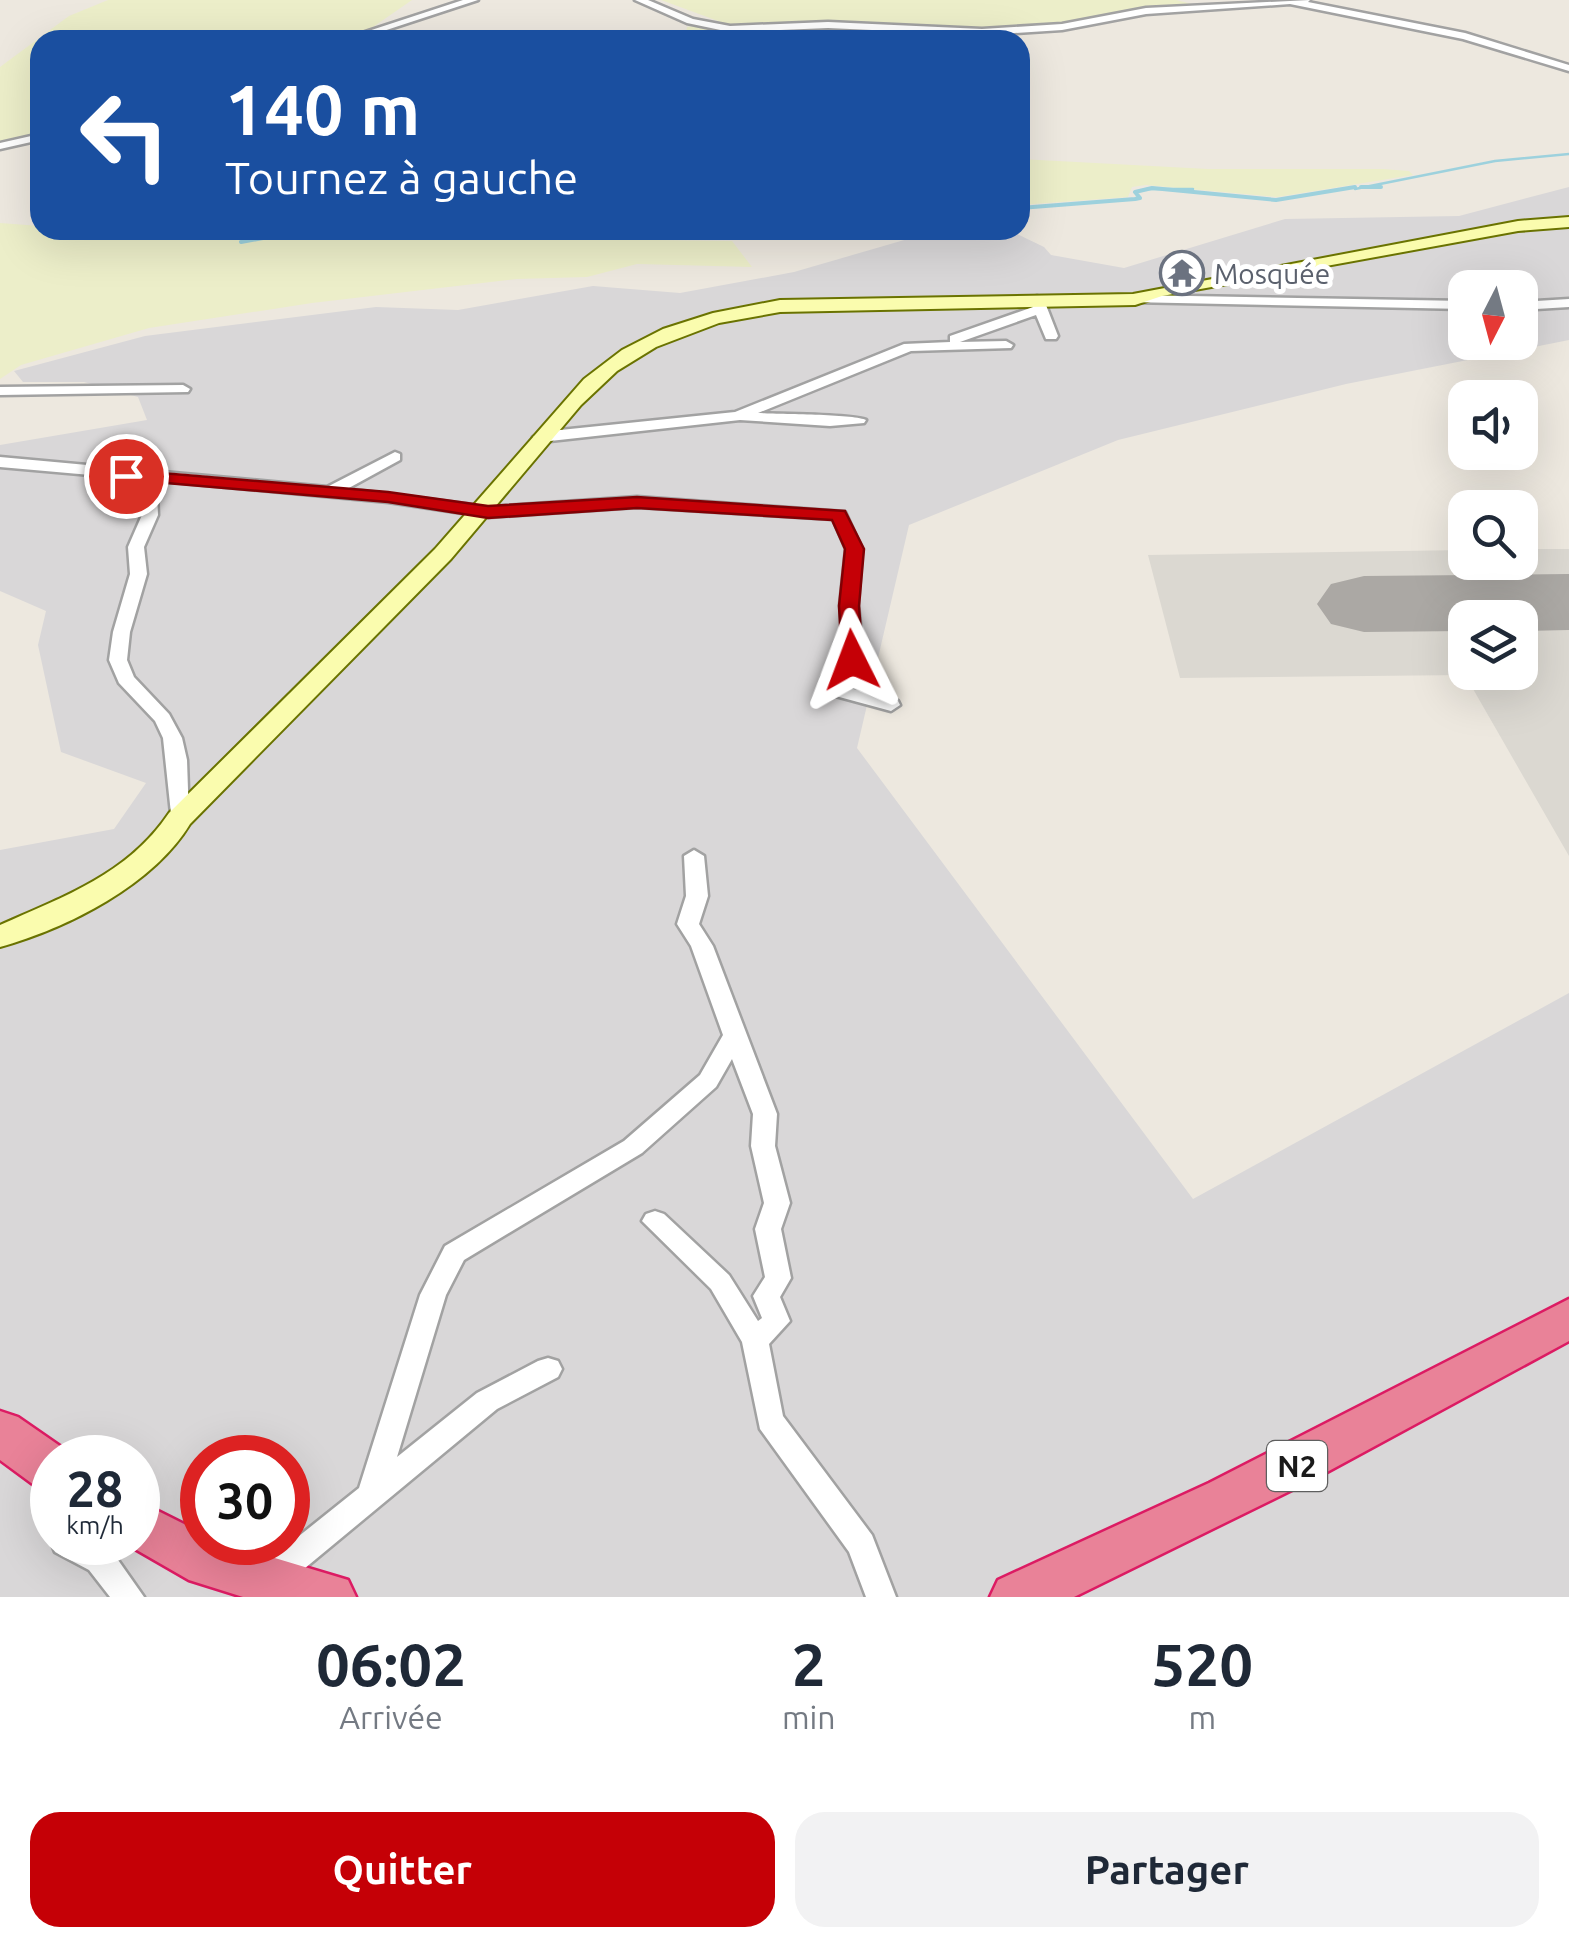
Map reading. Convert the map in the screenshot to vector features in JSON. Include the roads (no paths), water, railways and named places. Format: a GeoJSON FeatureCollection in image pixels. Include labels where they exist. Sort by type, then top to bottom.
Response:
{"type":"FeatureCollection","features":[{"type":"Feature","properties":{"kind":"highway","name":"N2"},"geometry":{"type":"LineString","coordinates":[[1017,1597],[1170,1530],[1569,1318]]}},
{"type":"Feature","properties":{"kind":"highway"},"geometry":{"type":"LineString","coordinates":[[3,1440],[30,1456]]}},
{"type":"Feature","properties":{"kind":"highway"},"geometry":{"type":"LineString","coordinates":[[160,1536],[208,1563],[329,1597]]}},
{"type":"Feature","properties":{"kind":"street"},"geometry":{"type":"LineString","coordinates":[[378,30],[473,0]]}},
{"type":"Feature","properties":{"kind":"street"},"geometry":{"type":"LineString","coordinates":[[640,0],[690,21],[730,29],[828,26],[931,30]]}},
{"type":"Feature","properties":{"kind":"street"},"geometry":{"type":"LineString","coordinates":[[1187,0],[1214,5]]}},
{"type":"Feature","properties":{"kind":"street"},"geometry":{"type":"LineString","coordinates":[[1030,32],[1146,11],[1305,0]]}},
{"type":"Feature","properties":{"kind":"street"},"geometry":{"type":"LineString","coordinates":[[1291,2],[1465,36],[1569,68]]}},
{"type":"Feature","properties":{"kind":"street"},"geometry":{"type":"LineString","coordinates":[[0,146],[30,139]]}},
{"type":"Feature","properties":{"kind":"street"},"geometry":{"type":"LineString","coordinates":[[1135,300],[1177,287],[1518,226],[1569,222]]}},
{"type":"Feature","properties":{"kind":"street"},"geometry":{"type":"LineString","coordinates":[[0,937],[104,888],[152,855],[170,838],[179,818],[483,511],[542,437],[608,369],[657,338],[738,311],[835,302],[1039,305],[1135,300],[1448,305]]}},
{"type":"Feature","properties":{"kind":"street"},"geometry":{"type":"LineString","coordinates":[[1538,305],[1569,302]]}},
{"type":"Feature","properties":{"kind":"street"},"geometry":{"type":"LineString","coordinates":[[1039,305],[1050,336]]}},
{"type":"Feature","properties":{"kind":"street"},"geometry":{"type":"LineString","coordinates":[[944,344],[1039,305]]}},
{"type":"Feature","properties":{"kind":"street"},"geometry":{"type":"LineString","coordinates":[[738,416],[889,354],[944,344],[1006,344]]}},
{"type":"Feature","properties":{"kind":"street"},"geometry":{"type":"LineString","coordinates":[[0,391],[183,390]]}},
{"type":"Feature","properties":{"kind":"street"},"geometry":{"type":"LineString","coordinates":[[542,437],[738,416],[860,420]]}},
{"type":"Feature","properties":{"kind":"street"},"geometry":{"type":"LineString","coordinates":[[329,492],[395,457]]}},
{"type":"Feature","properties":{"kind":"street"},"geometry":{"type":"LineString","coordinates":[[0,462],[329,492],[483,511],[637,502],[839,515],[854,549],[849,606],[854,653],[852,660],[831,677],[839,692],[891,705]]}},
{"type":"Feature","properties":{"kind":"street"},"geometry":{"type":"LineString","coordinates":[[155,479],[149,494],[150,515],[136,547],[141,560],[122,626],[118,661],[125,680],[167,724],[179,754],[179,818]]}},
{"type":"Feature","properties":{"kind":"street"},"geometry":{"type":"LineString","coordinates":[[694,856],[697,896],[688,924],[702,946],[765,1114],[763,1146],[777,1203],[768,1228],[778,1278],[766,1296],[777,1321],[755,1340]]}},
{"type":"Feature","properties":{"kind":"street"},"geometry":{"type":"LineString","coordinates":[[371,1496],[432,1295],[454,1253],[633,1147],[708,1080],[735,1035]]}},
{"type":"Feature","properties":{"kind":"street"},"geometry":{"type":"LineString","coordinates":[[655,1222],[720,1282],[755,1340],[770,1420],[861,1545],[881,1597]]}},
{"type":"Feature","properties":{"kind":"street"},"geometry":{"type":"LineString","coordinates":[[268,1580],[487,1402],[548,1369]]}},
{"type":"Feature","properties":{"kind":"street"},"geometry":{"type":"LineString","coordinates":[[104,1565],[129,1597]]}},
{"type":"Feature","properties":{"kind":"waterway"},"geometry":{"type":"LineString","coordinates":[[1365,187],[1495,161],[1569,154]]}},
{"type":"Feature","properties":{"kind":"waterway"},"geometry":{"type":"LineString","coordinates":[[1162,189],[1276,200],[1355,187]]}},
{"type":"Feature","properties":{"kind":"waterway"},"geometry":{"type":"LineString","coordinates":[[1355,189],[1365,187]]}},
{"type":"Feature","properties":{"kind":"waterway"},"geometry":{"type":"LineString","coordinates":[[1365,187],[1381,187]]}},
{"type":"Feature","properties":{"kind":"waterway"},"geometry":{"type":"LineString","coordinates":[[1030,207],[1135,199],[1140,198],[1135,192],[1148,189]]}},
{"type":"Feature","properties":{"kind":"waterway"},"geometry":{"type":"LineString","coordinates":[[1148,189],[1162,189]]}},
{"type":"Feature","properties":{"kind":"waterway"},"geometry":{"type":"LineString","coordinates":[[1148,189],[1162,189]]}},
{"type":"Feature","properties":{"kind":"waterway"},"geometry":{"type":"LineString","coordinates":[[1162,189],[1193,189]]}},
{"type":"Feature","properties":{"kind":"waterway"},"geometry":{"type":"LineString","coordinates":[[241,242],[252,240]]}},
{"type":"Feature","properties":{"kind":"place","name":"Mosquée"},"geometry":{"type":"Point","coordinates":[1182,273]}}]}
